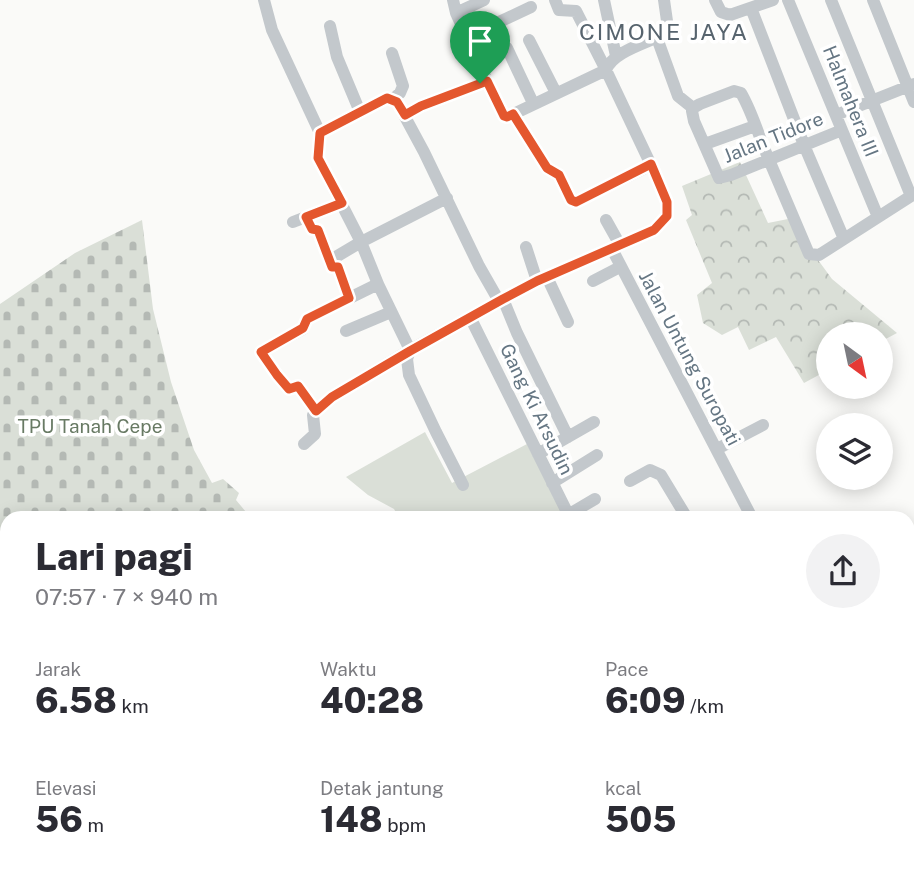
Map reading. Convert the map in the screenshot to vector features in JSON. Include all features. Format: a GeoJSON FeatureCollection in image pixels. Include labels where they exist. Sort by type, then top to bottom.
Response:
{"type":"FeatureCollection","features":[{"type":"Feature","properties":{"kind":"street"},"geometry":{"type":"LineString","coordinates":[[264,0],[272,30],[320,133],[318,158],[361,242],[410,351],[407,359],[410,375],[463,485]]}},
{"type":"Feature","properties":{"kind":"street"},"geometry":{"type":"LineString","coordinates":[[484,0],[454,7],[487,81],[504,116],[507,117],[606,70],[609,62],[616,56],[666,33],[668,28],[664,0]]}},
{"type":"Feature","properties":{"kind":"street"},"geometry":{"type":"LineString","coordinates":[[304,444],[316,434],[313,415],[332,397],[501,300],[654,230],[667,216],[667,202],[651,164],[576,12],[559,10],[555,0]]}},
{"type":"Feature","properties":{"kind":"street"},"geometry":{"type":"LineString","coordinates":[[604,0],[616,56]]}},
{"type":"Feature","properties":{"kind":"street"},"geometry":{"type":"LineString","coordinates":[[715,0],[719,10],[725,15],[773,0]]}},
{"type":"Feature","properties":{"kind":"street","name":"Halmahera III"},"geometry":{"type":"LineString","coordinates":[[788,0],[878,217]]}},
{"type":"Feature","properties":{"kind":"street"},"geometry":{"type":"LineString","coordinates":[[693,108],[734,91],[741,93],[808,254],[819,255],[913,195],[831,0]]}},
{"type":"Feature","properties":{"kind":"street"},"geometry":{"type":"LineString","coordinates":[[873,0],[911,85],[914,102]]}},
{"type":"Feature","properties":{"kind":"street"},"geometry":{"type":"LineString","coordinates":[[467,37],[531,7]]}},
{"type":"Feature","properties":{"kind":"street"},"geometry":{"type":"LineString","coordinates":[[751,8],[844,239]]}},
{"type":"Feature","properties":{"kind":"street"},"geometry":{"type":"LineString","coordinates":[[330,26],[337,57],[360,112]]}},
{"type":"Feature","properties":{"kind":"street","name":"Jalan Tidore"},"geometry":{"type":"LineString","coordinates":[[657,38],[678,96],[693,108],[694,121],[719,178],[842,130]]}},
{"type":"Feature","properties":{"kind":"street"},"geometry":{"type":"LineString","coordinates":[[529,40],[556,93]]}},
{"type":"Feature","properties":{"kind":"street"},"geometry":{"type":"LineString","coordinates":[[507,48],[533,103]]}},
{"type":"Feature","properties":{"kind":"street"},"geometry":{"type":"LineString","coordinates":[[392,53],[403,86],[392,100]]}},
{"type":"Feature","properties":{"kind":"street"},"geometry":{"type":"LineString","coordinates":[[405,115],[421,106],[487,81]]}},
{"type":"Feature","properties":{"kind":"street"},"geometry":{"type":"LineString","coordinates":[[836,115],[911,85]]}},
{"type":"Feature","properties":{"kind":"street"},"geometry":{"type":"LineString","coordinates":[[320,133],[387,98],[397,102],[479,266],[501,300],[568,436]]}},
{"type":"Feature","properties":{"kind":"street"},"geometry":{"type":"LineString","coordinates":[[513,114],[547,168],[559,175],[571,200],[576,202],[651,164]]}},
{"type":"Feature","properties":{"kind":"street"},"geometry":{"type":"LineString","coordinates":[[705,144],[755,126]]}},
{"type":"Feature","properties":{"kind":"street"},"geometry":{"type":"LineString","coordinates":[[329,261],[447,198]]}},
{"type":"Feature","properties":{"kind":"street"},"geometry":{"type":"LineString","coordinates":[[293,222],[342,203]]}},
{"type":"Feature","properties":{"kind":"street"},"geometry":{"type":"LineString","coordinates":[[306,217],[312,229],[318,230],[332,267],[338,267],[349,298]]}},
{"type":"Feature","properties":{"kind":"street","name":"Jalan Untung Suropati"},"geometry":{"type":"LineString","coordinates":[[606,220],[620,267],[748,511]]}},
{"type":"Feature","properties":{"kind":"street"},"geometry":{"type":"LineString","coordinates":[[526,247],[568,322]]}},
{"type":"Feature","properties":{"kind":"street"},"geometry":{"type":"LineString","coordinates":[[593,281],[620,267]]}},
{"type":"Feature","properties":{"kind":"street"},"geometry":{"type":"LineString","coordinates":[[316,411],[298,386],[289,389],[261,352],[303,328],[307,319],[378,284]]}},
{"type":"Feature","properties":{"kind":"street"},"geometry":{"type":"LineString","coordinates":[[346,331],[391,312]]}},
{"type":"Feature","properties":{"kind":"street","name":"Gang Ki Arsudin"},"geometry":{"type":"LineString","coordinates":[[470,317],[566,511]]}},
{"type":"Feature","properties":{"kind":"street"},"geometry":{"type":"LineString","coordinates":[[538,454],[594,422]]}},
{"type":"Feature","properties":{"kind":"street"},"geometry":{"type":"LineString","coordinates":[[717,449],[763,425]]}},
{"type":"Feature","properties":{"kind":"street"},"geometry":{"type":"LineString","coordinates":[[552,483],[597,455]]}},
{"type":"Feature","properties":{"kind":"street"},"geometry":{"type":"LineString","coordinates":[[630,481],[650,470],[662,475],[683,511]]}},
{"type":"Feature","properties":{"kind":"street"},"geometry":{"type":"LineString","coordinates":[[577,511],[595,499]]}},
{"type":"Feature","properties":{"kind":"green space"},"geometry":{"type":"Polygon","coordinates":[[[740,162],[768,223],[788,219],[832,279],[884,322],[816,322],[816,376],[804,383],[776,337],[749,350],[738,327],[722,335],[703,323],[697,295],[712,283],[686,220],[692,215],[682,186],[740,162]]]}},
{"type":"Feature","properties":{"kind":"green space","name":"TPU Tanah Cepe"},"geometry":{"type":"Polygon","coordinates":[[[142,220],[153,309],[171,382],[194,450],[212,483],[223,479],[239,493],[236,500],[245,511],[0,511],[0,304],[75,253],[142,220]]]}},
{"type":"Feature","properties":{"kind":"green space"},"geometry":{"type":"Polygon","coordinates":[[[425,432],[452,483],[527,444],[561,511],[395,511],[368,495],[346,477],[425,432]]]}},
{"type":"Feature","properties":{"kind":"district","name":"CIMONE JAYA"},"geometry":{"type":"Point","coordinates":[664,32]}},
{"type":"Feature","properties":{"kind":"route"},"geometry":{"type":"LineString","coordinates":[[487,81],[504,116],[513,114],[547,168],[559,175],[571,200],[576,202],[651,164],[667,202],[667,216],[654,230],[537,281],[503,299],[332,397],[316,411],[298,386],[289,389],[261,352],[305,327],[307,319],[349,298],[338,267],[332,267],[318,230],[312,229],[306,217],[342,203],[318,158],[320,133],[387,98],[397,102],[405,115],[480,83],[487,81]]}}]}
